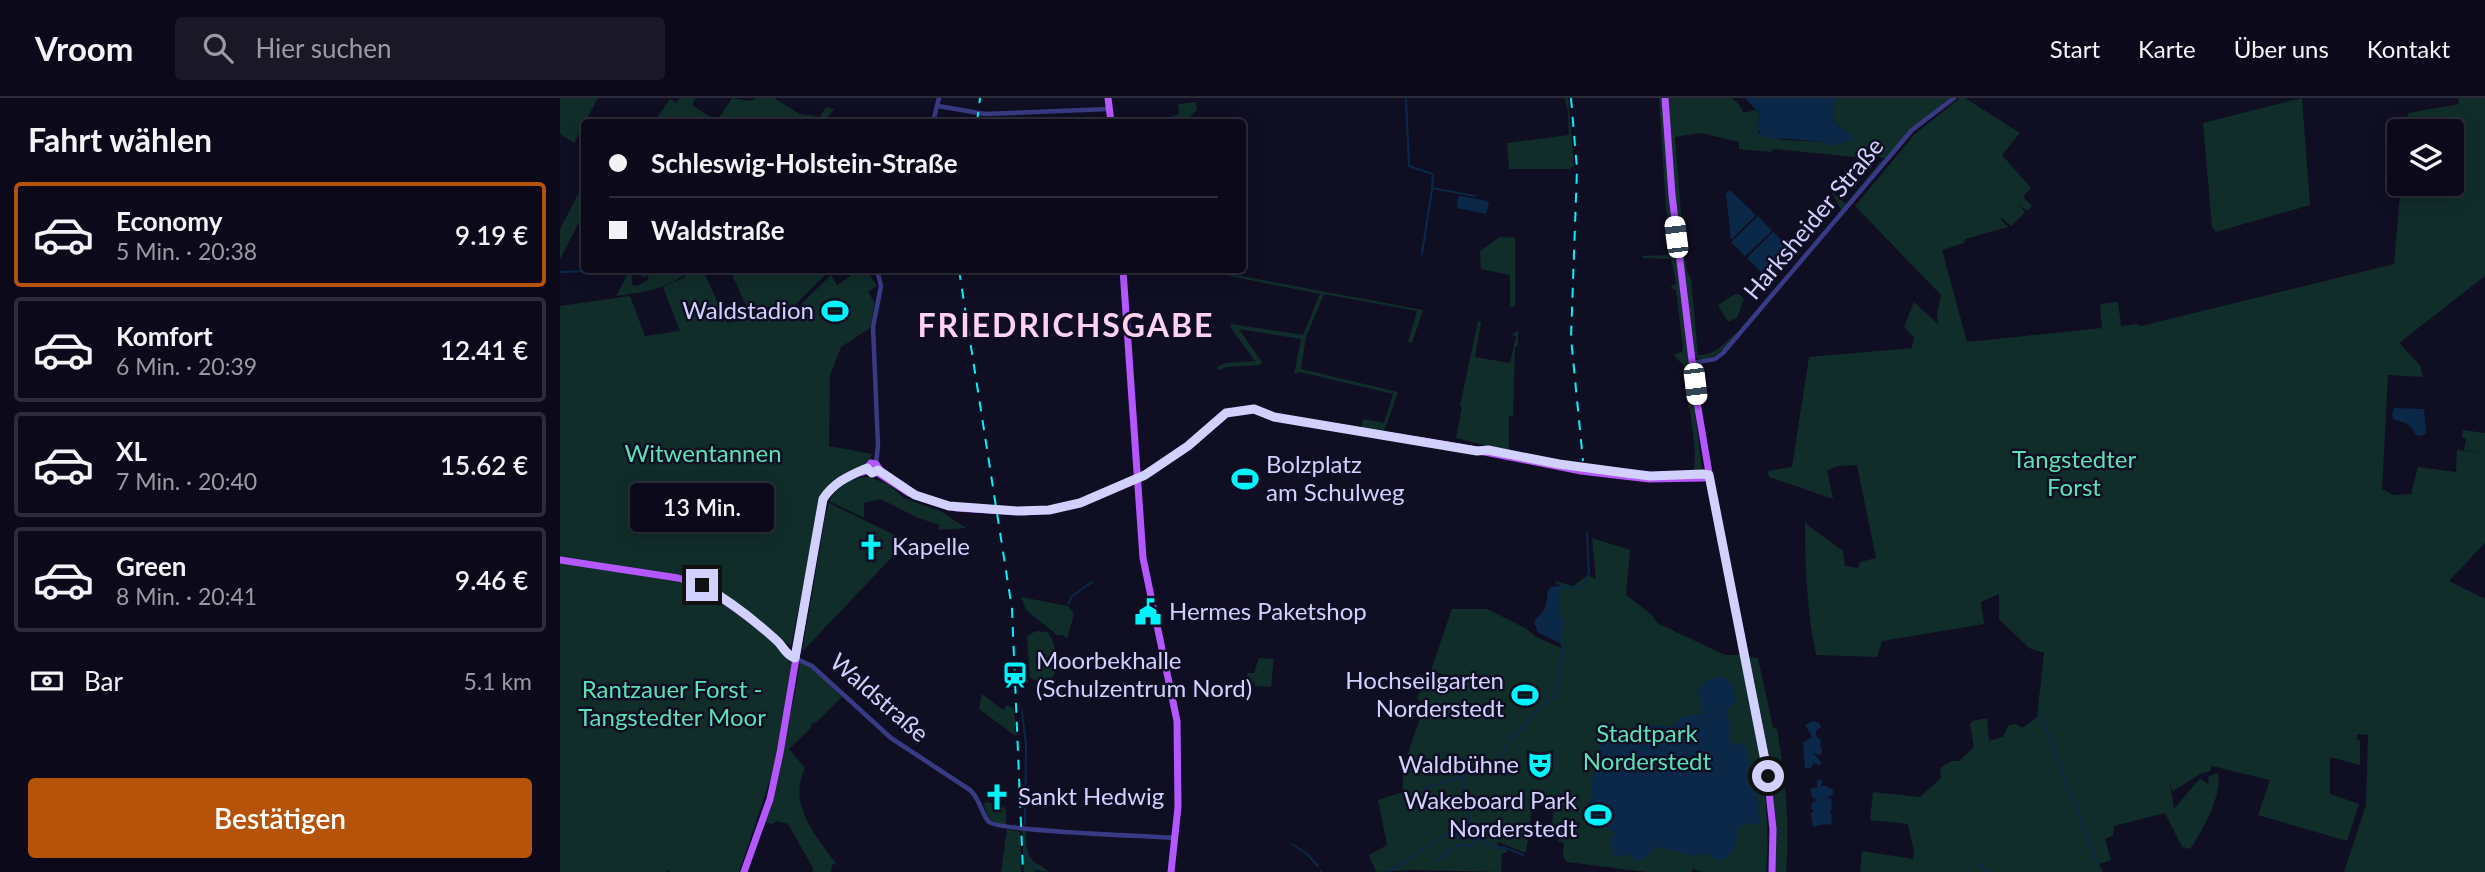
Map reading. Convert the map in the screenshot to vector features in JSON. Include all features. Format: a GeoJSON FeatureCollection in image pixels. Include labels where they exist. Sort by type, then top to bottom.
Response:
{"type":"FeatureCollection","features":[{"type":"Feature","properties":{"kind":"main road"},"geometry":{"type":"LineString","coordinates":[[1665,98],[1672,195],[1692,362],[1709,475],[1765,755],[1773,829],[1772,872]]}},
{"type":"Feature","properties":{"kind":"main road"},"geometry":{"type":"LineString","coordinates":[[1124,273],[1145,575],[1176,714],[1178,799],[1171,869]]}},
{"type":"Feature","properties":{"kind":"main road"},"geometry":{"type":"LineString","coordinates":[[744,872],[770,799],[785,730],[822,506],[837,483],[852,474],[873,468],[915,495],[956,508],[1024,512],[1070,506],[1138,479],[1188,446],[1222,415],[1248,409],[1274,417],[1477,451],[1488,450],[1559,464],[1630,474],[1709,475]]}},
{"type":"Feature","properties":{"kind":"main road","name":"Waldstraße"},"geometry":{"type":"LineString","coordinates":[[560,560],[678,578],[702,585],[778,641],[788,654],[795,658]]}},
{"type":"Feature","properties":{"kind":"street"},"geometry":{"type":"LineString","coordinates":[[934,119],[939,98]]}},
{"type":"Feature","properties":{"kind":"street","name":"Harksheider Straße"},"geometry":{"type":"LineString","coordinates":[[1692,362],[1715,359],[1725,351],[1912,130],[1954,98]]}},
{"type":"Feature","properties":{"kind":"street"},"geometry":{"type":"LineString","coordinates":[[938,106],[985,114],[1096,109],[1109,104]]}},
{"type":"Feature","properties":{"kind":"street"},"geometry":{"type":"LineString","coordinates":[[873,468],[877,440],[873,335],[881,286],[878,273]]}},
{"type":"Feature","properties":{"kind":"street","name":"Waldstraße"},"geometry":{"type":"LineString","coordinates":[[795,658],[812,666],[891,738],[970,789],[980,801],[986,819],[992,824],[1021,830],[1175,838]]}},
{"type":"Feature","properties":{"kind":"green space"},"geometry":{"type":"Polygon","coordinates":[[[560,98],[598,98],[587,119],[581,119],[581,130],[574,143],[560,134],[560,98]]]}},
{"type":"Feature","properties":{"kind":"green space"},"geometry":{"type":"Polygon","coordinates":[[[679,98],[696,98],[692,105],[713,119],[656,119],[670,99],[677,103],[679,98]]]}},
{"type":"Feature","properties":{"kind":"green space"},"geometry":{"type":"Polygon","coordinates":[[[732,98],[750,101],[756,98],[774,98],[800,114],[820,117],[826,107],[834,109],[828,119],[718,119],[732,98]]]}},
{"type":"Feature","properties":{"kind":"green space"},"geometry":{"type":"Polygon","coordinates":[[[1564,98],[1568,98],[1574,166],[1570,169],[1509,169],[1507,143],[1569,135],[1568,111],[1564,98]]]}},
{"type":"Feature","properties":{"kind":"green space"},"geometry":{"type":"Polygon","coordinates":[[[1659,98],[1662,98],[1672,218],[1702,469],[1694,470],[1695,452],[1685,366],[1675,357],[1683,348],[1676,290],[1670,288],[1676,283],[1671,259],[1643,258],[1669,255],[1671,251],[1659,98]]]}},
{"type":"Feature","properties":{"kind":"green space"},"geometry":{"type":"Polygon","coordinates":[[[1667,98],[1732,98],[1743,113],[1755,110],[1760,114],[1757,127],[1759,134],[1783,140],[1824,142],[1832,146],[1853,139],[1852,135],[1833,119],[1835,98],[1950,98],[1911,130],[1884,159],[1876,155],[1876,159],[1868,156],[1856,178],[1836,188],[1834,194],[1846,204],[1883,161],[1841,210],[1832,192],[1835,187],[1855,174],[1865,156],[1858,156],[1859,154],[1868,152],[1858,153],[1856,157],[1774,149],[1771,152],[1739,149],[1739,142],[1701,133],[1675,137],[1684,250],[1691,279],[1698,355],[1717,350],[1740,331],[1720,352],[1701,359],[1693,357],[1674,197],[1667,98]]]}},
{"type":"Feature","properties":{"kind":"green space","name":"Tangstedter Forst"},"geometry":{"type":"Polygon","coordinates":[[[1960,98],[1965,98],[2020,133],[2002,155],[2031,188],[2023,197],[2032,206],[2027,211],[2018,204],[2025,212],[2011,226],[2002,218],[2008,227],[1965,239],[1964,243],[1942,250],[1967,342],[2102,328],[2100,304],[2118,302],[2121,326],[2141,326],[2394,264],[2400,196],[2464,196],[2464,119],[2407,119],[2408,113],[2459,104],[2458,98],[2485,98],[2485,276],[2399,343],[2420,365],[2423,377],[2388,375],[2382,489],[2393,495],[2411,494],[2418,467],[2456,472],[2457,450],[2480,453],[2464,450],[2466,439],[2462,438],[2463,430],[2485,433],[2485,543],[2449,581],[2485,599],[2485,872],[2344,872],[2366,805],[2368,735],[2357,734],[2357,739],[2360,740],[2360,765],[2330,757],[2330,794],[2359,804],[2347,841],[2258,815],[2270,780],[2212,766],[2210,771],[2173,791],[2170,784],[2174,809],[2200,778],[2209,785],[2208,777],[2217,773],[2219,781],[2215,801],[2190,849],[2182,847],[2165,813],[2114,826],[2113,836],[2105,839],[2111,860],[2099,864],[2103,872],[1860,872],[1862,851],[1913,859],[1908,824],[1870,820],[1873,792],[1920,797],[1941,778],[1940,768],[1952,761],[1959,761],[1974,747],[1970,724],[1973,721],[1987,718],[1989,741],[2003,737],[2009,725],[2016,724],[2022,728],[2037,717],[2044,653],[2029,648],[1999,619],[1999,594],[1981,602],[1984,624],[1882,641],[1877,657],[1816,655],[1807,589],[1805,523],[1843,551],[1845,566],[1858,568],[1860,562],[1876,558],[1857,465],[1827,470],[1833,499],[1769,477],[1768,471],[1792,467],[1809,357],[1912,348],[1914,337],[1904,327],[1914,302],[1938,324],[1941,295],[1855,206],[1915,134],[1960,98]]]}},
{"type":"Feature","properties":{"kind":"green space"},"geometry":{"type":"Polygon","coordinates":[[[2302,98],[2310,205],[2216,232],[2212,227],[2203,123],[2302,98]]]}},
{"type":"Feature","properties":{"kind":"green space"},"geometry":{"type":"Polygon","coordinates":[[[1196,102],[1197,110],[1190,119],[1172,119],[1172,116],[1179,115],[1178,104],[1196,102]]]}},
{"type":"Feature","properties":{"kind":"green space"},"geometry":{"type":"Polygon","coordinates":[[[581,189],[581,219],[560,259],[560,229],[581,189]]]}},
{"type":"Feature","properties":{"kind":"green space"},"geometry":{"type":"Polygon","coordinates":[[[1500,237],[1515,238],[1515,307],[1510,307],[1510,275],[1481,269],[1480,251],[1500,237]]]}},
{"type":"Feature","properties":{"kind":"green space"},"geometry":{"type":"Polygon","coordinates":[[[628,273],[632,273],[632,285],[637,286],[648,280],[649,273],[685,273],[665,286],[616,296],[628,273]]]}},
{"type":"Feature","properties":{"kind":"green space","name":"Witwentannen"},"geometry":{"type":"Polygon","coordinates":[[[687,273],[704,273],[727,323],[752,319],[731,273],[827,273],[787,310],[790,315],[831,275],[837,285],[855,273],[868,273],[877,286],[868,292],[875,303],[870,328],[841,347],[830,375],[829,446],[872,454],[870,461],[873,460],[864,469],[836,480],[821,499],[794,650],[820,503],[791,646],[705,584],[688,578],[560,557],[560,306],[630,296],[645,336],[680,331],[663,287],[683,278],[687,273]]]}},
{"type":"Feature","properties":{"kind":"green space"},"geometry":{"type":"Polygon","coordinates":[[[1230,274],[1423,310],[1412,343],[1408,342],[1417,311],[1324,294],[1306,337],[1301,369],[1398,392],[1383,434],[1361,431],[1363,419],[1384,423],[1393,394],[1300,372],[1294,374],[1301,339],[1239,329],[1262,362],[1260,365],[1226,367],[1218,371],[1217,367],[1225,363],[1255,361],[1230,327],[1231,324],[1303,335],[1320,294],[1230,274]]]}},
{"type":"Feature","properties":{"kind":"green space"},"geometry":{"type":"Polygon","coordinates":[[[1735,294],[1744,299],[1737,318],[1728,322],[1718,305],[1735,294]]]}},
{"type":"Feature","properties":{"kind":"green space"},"geometry":{"type":"Polygon","coordinates":[[[1478,321],[1481,322],[1475,357],[1510,363],[1516,336],[1511,335],[1518,331],[1513,416],[1509,416],[1509,451],[1456,438],[1478,321]]]}},
{"type":"Feature","properties":{"kind":"green space"},"geometry":{"type":"Polygon","coordinates":[[[870,477],[889,485],[904,498],[942,512],[966,528],[939,530],[939,525],[916,517],[881,499],[864,503],[864,518],[829,501],[846,483],[857,478],[870,477]]]}},
{"type":"Feature","properties":{"kind":"green space"},"geometry":{"type":"Polygon","coordinates":[[[829,503],[907,541],[802,652],[825,518],[829,503]]]}},
{"type":"Feature","properties":{"kind":"green space","name":"Stadtpark Norderstedt"},"geometry":{"type":"Polygon","coordinates":[[[1592,538],[1630,550],[1626,595],[1652,615],[1657,623],[1725,655],[1740,655],[1765,790],[1766,872],[1702,872],[1693,869],[1692,872],[1646,872],[1567,862],[1563,856],[1564,843],[1558,841],[1560,826],[1552,824],[1554,807],[1537,804],[1532,808],[1526,853],[1498,842],[1497,845],[1507,850],[1502,853],[1501,872],[1376,872],[1369,855],[1387,845],[1378,800],[1403,792],[1404,770],[1426,703],[1417,699],[1428,672],[1456,682],[1458,680],[1431,670],[1452,609],[1487,609],[1561,648],[1557,612],[1560,608],[1558,592],[1561,586],[1555,583],[1556,581],[1573,586],[1588,575],[1596,579],[1592,538]]]}},
{"type":"Feature","properties":{"kind":"green space","name":"Rantzauer Forst - Tangstedter Moor"},"geometry":{"type":"Polygon","coordinates":[[[560,562],[638,573],[702,586],[767,634],[792,662],[775,765],[739,872],[668,872],[670,869],[665,872],[560,872],[560,562]]]}},
{"type":"Feature","properties":{"kind":"green space"},"geometry":{"type":"Polygon","coordinates":[[[1021,597],[1068,606],[1074,614],[1067,639],[1063,635],[1057,635],[1026,610],[1021,597]]]}},
{"type":"Feature","properties":{"kind":"green space"},"geometry":{"type":"Polygon","coordinates":[[[1036,631],[1047,632],[1055,649],[1055,672],[1052,678],[1045,682],[1030,678],[1027,636],[1036,631]]]}},
{"type":"Feature","properties":{"kind":"green space"},"geometry":{"type":"Polygon","coordinates":[[[1747,657],[1758,658],[1773,728],[1777,729],[1786,800],[1786,872],[1773,872],[1775,845],[1747,657]]]}},
{"type":"Feature","properties":{"kind":"green space"},"geometry":{"type":"Polygon","coordinates":[[[1259,658],[1274,659],[1271,687],[1255,686],[1254,681],[1253,684],[1248,684],[1247,673],[1254,673],[1259,658]]]}},
{"type":"Feature","properties":{"kind":"green space"},"geometry":{"type":"Polygon","coordinates":[[[800,662],[811,667],[842,697],[817,722],[812,723],[810,729],[789,749],[805,768],[799,794],[802,807],[813,831],[837,865],[832,864],[831,872],[813,872],[788,824],[765,822],[800,662]]]}},
{"type":"Feature","properties":{"kind":"green space"},"geometry":{"type":"Polygon","coordinates":[[[982,694],[1003,710],[1007,705],[1014,709],[1016,736],[979,709],[982,694]]]}},
{"type":"Feature","properties":{"kind":"green space"},"geometry":{"type":"Polygon","coordinates":[[[984,803],[1003,806],[1006,810],[1006,826],[990,819],[984,803]]]}},
{"type":"Feature","properties":{"kind":"green space"},"geometry":{"type":"Polygon","coordinates":[[[1007,829],[1020,832],[1021,872],[1001,872],[1007,829]]]}},
{"type":"Feature","properties":{"kind":"green space"},"geometry":{"type":"Polygon","coordinates":[[[1022,831],[1026,831],[1026,847],[1030,858],[1048,872],[1024,872],[1022,831]]]}},
{"type":"Feature","properties":{"kind":"water"},"geometry":{"type":"Polygon","coordinates":[[[1745,98],[1835,98],[1833,120],[1852,135],[1853,139],[1832,146],[1824,142],[1762,137],[1757,127],[1760,114],[1745,98]]]}},
{"type":"Feature","properties":{"kind":"water"},"geometry":{"type":"Polygon","coordinates":[[[1730,190],[1756,215],[1731,240],[1726,194],[1730,190]]]}},
{"type":"Feature","properties":{"kind":"water"},"geometry":{"type":"Polygon","coordinates":[[[1458,197],[1487,201],[1489,204],[1486,214],[1457,208],[1458,197]]]}},
{"type":"Feature","properties":{"kind":"water"},"geometry":{"type":"Polygon","coordinates":[[[1758,216],[1772,231],[1745,256],[1731,242],[1758,216]]]}},
{"type":"Feature","properties":{"kind":"water"},"geometry":{"type":"Polygon","coordinates":[[[1773,232],[1787,246],[1761,272],[1747,258],[1773,232]]]}},
{"type":"Feature","properties":{"kind":"water"},"geometry":{"type":"Polygon","coordinates":[[[2394,408],[2424,409],[2426,433],[2415,435],[2408,424],[2395,420],[2392,416],[2394,408]]]}},
{"type":"Feature","properties":{"kind":"water"},"geometry":{"type":"Polygon","coordinates":[[[1565,585],[1558,592],[1561,608],[1557,612],[1563,620],[1562,644],[1538,632],[1534,622],[1544,610],[1548,591],[1553,587],[1565,585]]]}},
{"type":"Feature","properties":{"kind":"water"},"geometry":{"type":"Polygon","coordinates":[[[1717,676],[1730,681],[1733,688],[1736,702],[1726,710],[1731,727],[1729,740],[1731,743],[1744,745],[1746,749],[1758,801],[1759,824],[1742,824],[1731,854],[1719,861],[1706,854],[1689,855],[1657,847],[1641,861],[1635,860],[1629,854],[1615,856],[1608,840],[1614,833],[1589,815],[1593,774],[1603,734],[1634,736],[1642,726],[1673,727],[1679,717],[1703,714],[1697,691],[1703,683],[1717,676]]]}},
{"type":"Feature","properties":{"kind":"water"},"geometry":{"type":"Polygon","coordinates":[[[1813,721],[1821,727],[1816,731],[1816,736],[1821,740],[1822,749],[1821,754],[1813,753],[1822,763],[1814,763],[1811,768],[1805,768],[1803,743],[1812,737],[1805,725],[1813,721]]]}},
{"type":"Feature","properties":{"kind":"water"},"geometry":{"type":"Polygon","coordinates":[[[1817,780],[1822,780],[1821,786],[1833,790],[1833,794],[1825,799],[1831,798],[1832,810],[1829,810],[1832,815],[1831,825],[1813,827],[1811,813],[1814,811],[1811,808],[1812,803],[1818,800],[1812,797],[1810,789],[1817,787],[1817,780]]]}},
{"type":"Feature","properties":{"kind":"water"},"geometry":{"type":"Polygon","coordinates":[[[1472,824],[1480,829],[1482,840],[1458,839],[1454,836],[1455,834],[1472,824]]]}},
{"type":"Feature","properties":{"kind":"waterway"},"geometry":{"type":"LineString","coordinates":[[1406,98],[1409,166],[1433,174],[1432,188],[1475,196]]}},
{"type":"Feature","properties":{"kind":"waterway"},"geometry":{"type":"LineString","coordinates":[[1422,254],[1432,189]]}},
{"type":"Feature","properties":{"kind":"waterway"},"geometry":{"type":"LineString","coordinates":[[560,272],[581,271]]}},
{"type":"Feature","properties":{"kind":"waterway"},"geometry":{"type":"LineString","coordinates":[[1583,585],[1589,573],[1587,532]]}},
{"type":"Feature","properties":{"kind":"waterway"},"geometry":{"type":"LineString","coordinates":[[1068,604],[1072,596],[1092,582]]}},
{"type":"Feature","properties":{"kind":"waterway"},"geometry":{"type":"LineString","coordinates":[[1565,586],[1580,587]]}},
{"type":"Feature","properties":{"kind":"waterway"},"geometry":{"type":"LineString","coordinates":[[1538,709],[1555,698],[1562,644]]}},
{"type":"Feature","properties":{"kind":"waterway"},"geometry":{"type":"LineString","coordinates":[[1530,719],[1537,710]]}},
{"type":"Feature","properties":{"kind":"waterway"},"geometry":{"type":"LineString","coordinates":[[2039,710],[2097,863]]}},
{"type":"Feature","properties":{"kind":"waterway"},"geometry":{"type":"LineString","coordinates":[[1022,712],[1026,745],[1025,824]]}},
{"type":"Feature","properties":{"kind":"waterway"},"geometry":{"type":"LineString","coordinates":[[1511,740],[1529,720]]}},
{"type":"Feature","properties":{"kind":"waterway"},"geometry":{"type":"LineString","coordinates":[[1466,759],[1492,766],[1508,744]]}},
{"type":"Feature","properties":{"kind":"waterway"},"geometry":{"type":"LineString","coordinates":[[1411,771],[1462,758]]}},
{"type":"Feature","properties":{"kind":"waterway"},"geometry":{"type":"LineString","coordinates":[[1389,872],[1471,820],[1464,798],[1465,760]]}},
{"type":"Feature","properties":{"kind":"waterway"},"geometry":{"type":"LineString","coordinates":[[1423,788],[1463,777]]}},
{"type":"Feature","properties":{"kind":"waterway"},"geometry":{"type":"LineString","coordinates":[[1437,861],[1445,853],[1462,844],[1471,846],[1476,840]]}},
{"type":"Feature","properties":{"kind":"waterway"},"geometry":{"type":"LineString","coordinates":[[1482,840],[1499,849],[1503,847],[1523,855]]}},
{"type":"Feature","properties":{"kind":"waterway"},"geometry":{"type":"LineString","coordinates":[[1292,844],[1306,853],[1318,866]]}},
{"type":"Feature","properties":{"kind":"waterway"},"geometry":{"type":"LineString","coordinates":[[1024,853],[1035,869]]}},
{"type":"Feature","properties":{"kind":"waterway"},"geometry":{"type":"LineString","coordinates":[[1979,864],[1986,872]]}},
{"type":"Feature","properties":{"kind":"railway"},"geometry":{"type":"LineString","coordinates":[[977,119],[980,98]]}},
{"type":"Feature","properties":{"kind":"railway"},"geometry":{"type":"LineString","coordinates":[[1571,98],[1577,169],[1571,338],[1583,461]]}},
{"type":"Feature","properties":{"kind":"railway"},"geometry":{"type":"LineString","coordinates":[[959,273],[1012,609],[1023,872]]}},
{"type":"Feature","properties":{"kind":"place","name":"Waldstadion"},"geometry":{"type":"Point","coordinates":[835,311]}},
{"type":"Feature","properties":{"kind":"place","name":"Bolzplatz am Schulweg"},"geometry":{"type":"Point","coordinates":[1245,479]}},
{"type":"Feature","properties":{"kind":"place","name":"Kapelle"},"geometry":{"type":"Point","coordinates":[871,547]}},
{"type":"Feature","properties":{"kind":"place","name":"Hermes Paketshop"},"geometry":{"type":"Point","coordinates":[1148,612]}},
{"type":"Feature","properties":{"kind":"place","name":"Moorbekhalle (Schulzentrum Nord)"},"geometry":{"type":"Point","coordinates":[1015,675]}},
{"type":"Feature","properties":{"kind":"place","name":"Hochseilgarten Norderstedt"},"geometry":{"type":"Point","coordinates":[1525,695]}},
{"type":"Feature","properties":{"kind":"place","name":"Waldbühne"},"geometry":{"type":"Point","coordinates":[1540,765]}},
{"type":"Feature","properties":{"kind":"place","name":"Sankt Hedwig"},"geometry":{"type":"Point","coordinates":[997,797]}},
{"type":"Feature","properties":{"kind":"place","name":"Wakeboard Park Norderstedt"},"geometry":{"type":"Point","coordinates":[1598,815]}},
{"type":"Feature","properties":{"kind":"district","name":"FRIEDRICHSGABE"},"geometry":{"type":"Point","coordinates":[1066,326]}},
{"type":"Feature","properties":{"kind":"route"},"geometry":{"type":"LineString","coordinates":[[702,585],[778,641],[788,654],[795,658],[823,499],[844,478],[867,468],[872,473],[878,470],[915,495],[956,508],[1024,512],[1059,508],[1080,503],[1115,486],[1139,479],[1188,446],[1222,415],[1248,409],[1274,417],[1477,451],[1488,450],[1575,467],[1650,476],[1709,475],[1768,776]]}}]}
